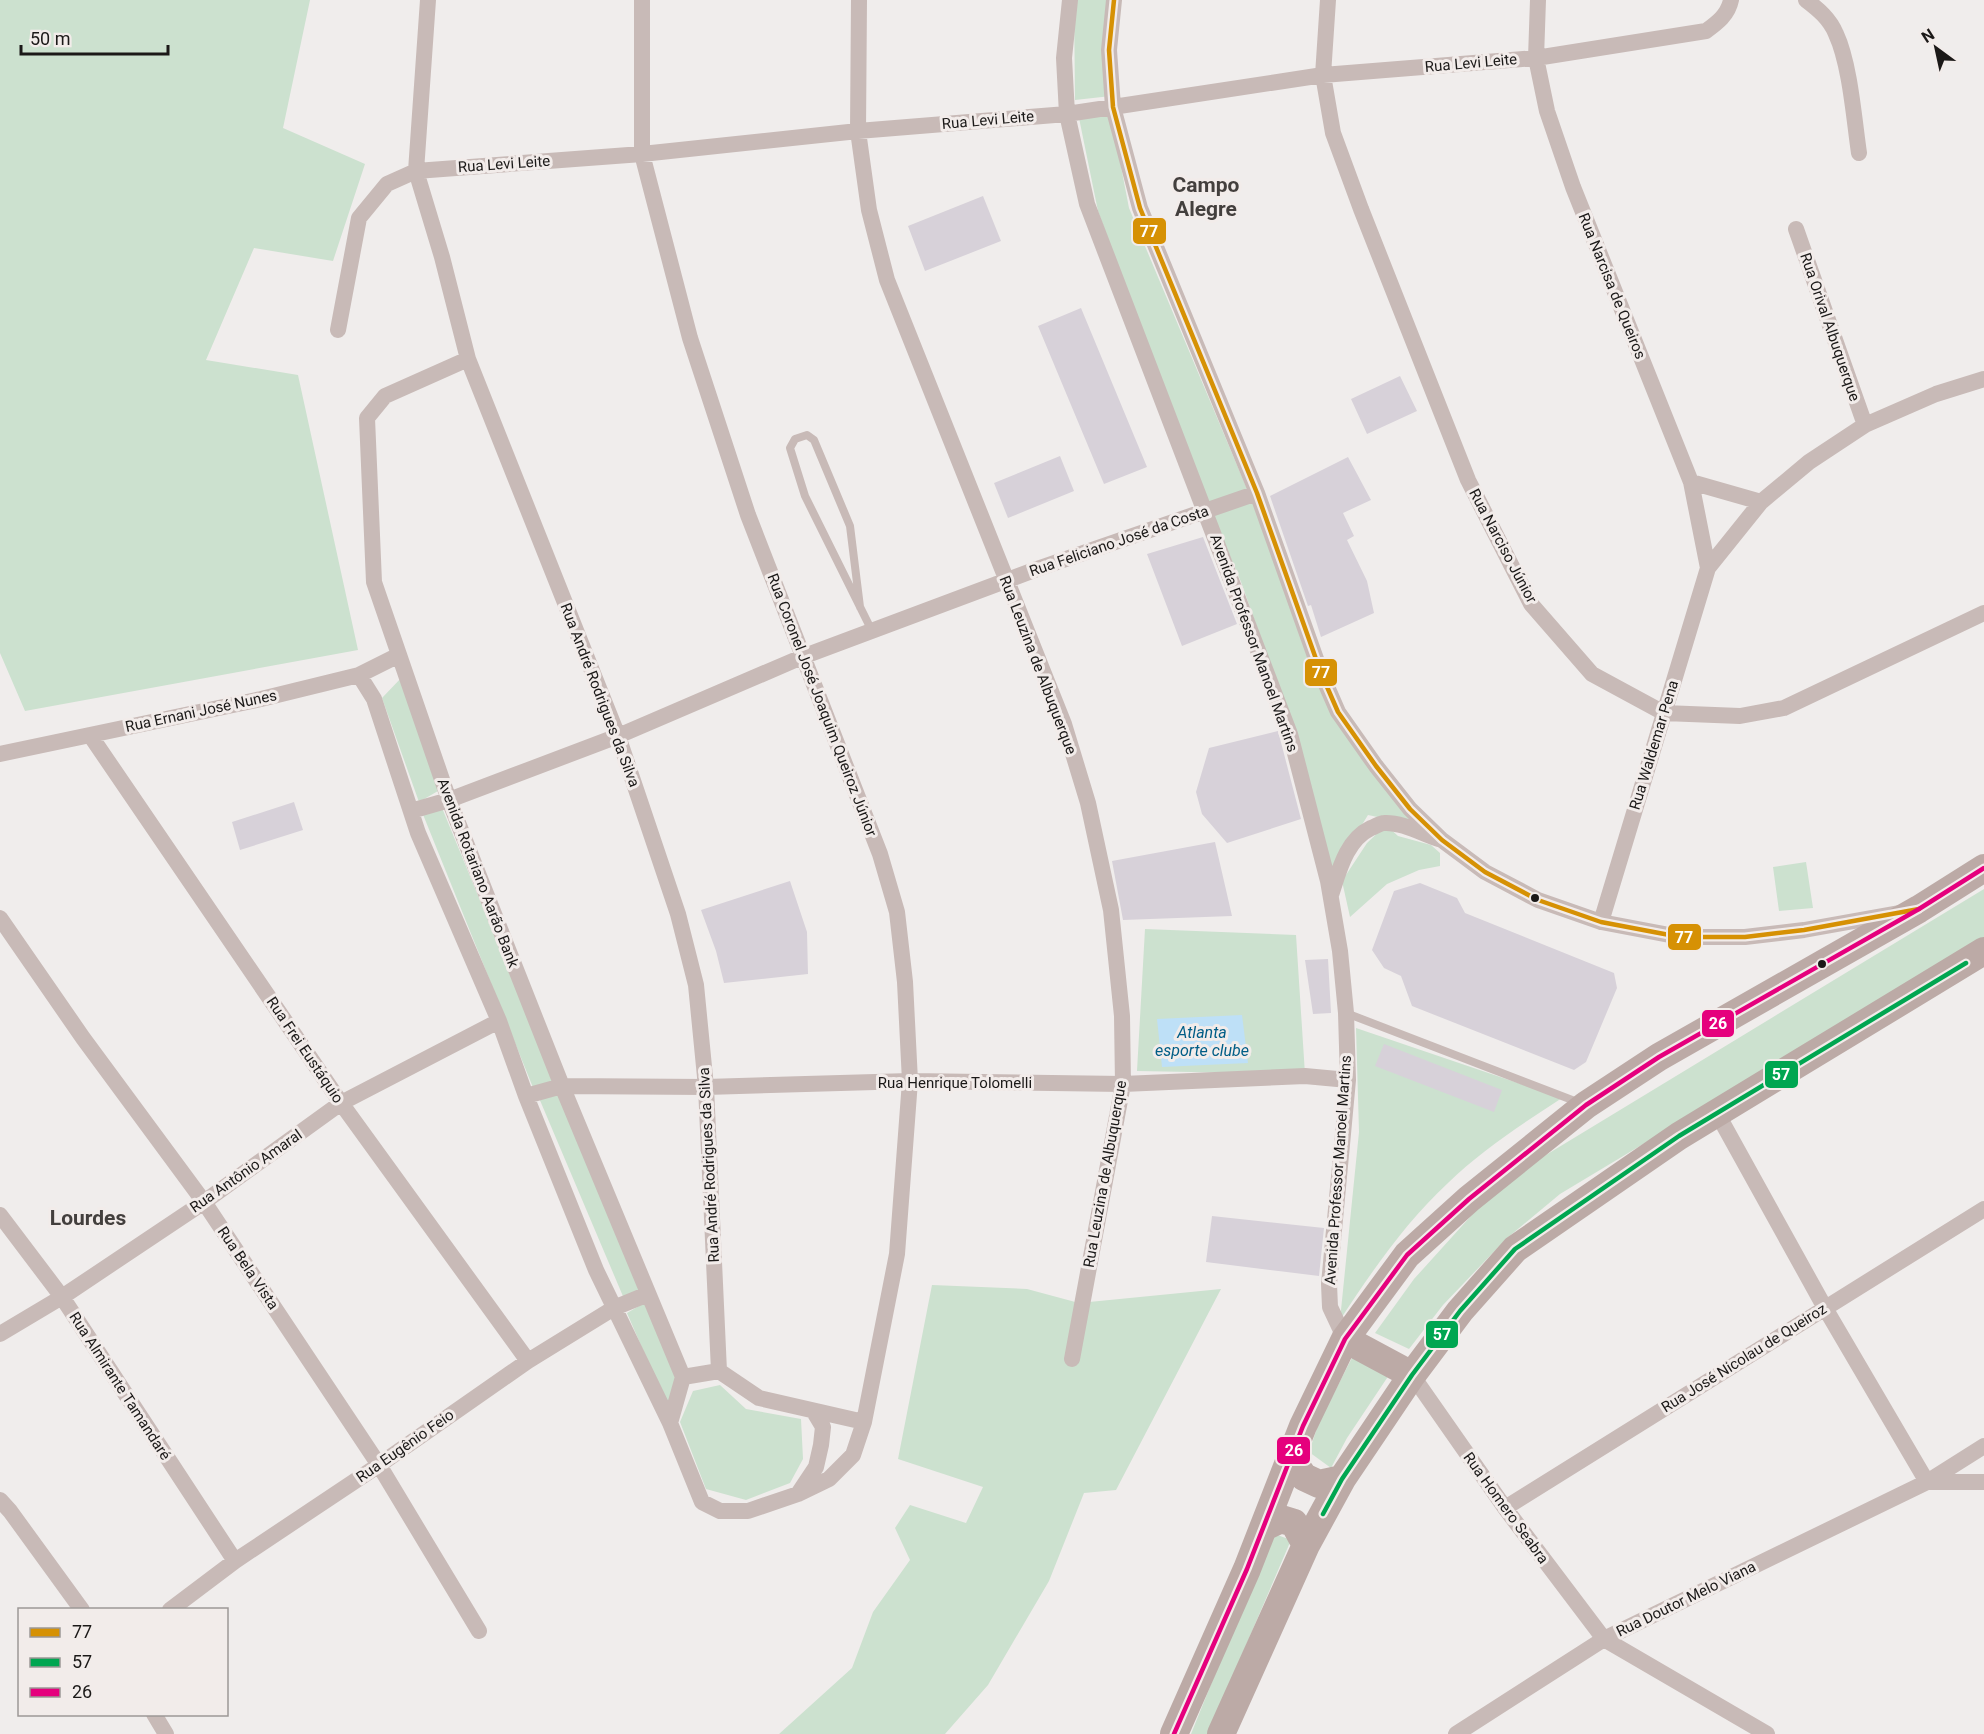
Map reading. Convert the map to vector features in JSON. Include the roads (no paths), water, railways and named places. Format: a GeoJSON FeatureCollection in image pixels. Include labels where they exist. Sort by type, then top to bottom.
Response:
{"type":"FeatureCollection","features":[{"type":"Feature","properties":{"kind":"highway"},"geometry":{"type":"LineString","coordinates":[[1174,1734],[1247,1569],[1303,1426],[1345,1339],[1407,1255],[1469,1198],[1586,1105],[1659,1057],[1919,909],[1984,868]]}},
{"type":"Feature","properties":{"kind":"highway"},"geometry":{"type":"LineString","coordinates":[[1221,1734],[1306,1545],[1342,1479],[1412,1375],[1460,1311],[1515,1249],[1607,1184],[1717,1113],[1984,951]]}},
{"type":"Feature","properties":{"kind":"highway"},"geometry":{"type":"LineString","coordinates":[[1345,1339],[1412,1375]]}},
{"type":"Feature","properties":{"kind":"highway"},"geometry":{"type":"LineString","coordinates":[[1291,1459],[1304,1477],[1319,1484],[1342,1479]]}},
{"type":"Feature","properties":{"kind":"highway"},"geometry":{"type":"LineString","coordinates":[[1264,1527],[1281,1519],[1294,1523],[1306,1545]]}},
{"type":"Feature","properties":{"kind":"street","name":"Rua André Rodrigues da Silva"},"geometry":{"type":"LineString","coordinates":[[428,0],[416,171],[442,257],[468,359],[618,736],[678,914],[696,985],[706,1087],[719,1371]]}},
{"type":"Feature","properties":{"kind":"street","name":"Rua Coronel José Joaquim Queiroz Júnior"},"geometry":{"type":"LineString","coordinates":[[642,0],[642,154],[690,338],[748,515],[880,854],[897,912],[905,982],[910,1081],[897,1254],[864,1422],[854,1455],[829,1479],[798,1494]]}},
{"type":"Feature","properties":{"kind":"street","name":"Rua Leuzina de Albuquerque"},"geometry":{"type":"LineString","coordinates":[[859,0],[858,131],[869,210],[887,280],[1064,724],[1088,803],[1111,910],[1122,1016],[1123,1084],[1072,1359]]}},
{"type":"Feature","properties":{"kind":"street","name":"Avenida Professor Manoel Martins"},"geometry":{"type":"LineString","coordinates":[[1070,0],[1064,58],[1067,114],[1087,204],[1290,734],[1331,896],[1340,951],[1346,1013],[1348,1080],[1329,1284],[1330,1307],[1345,1339]]}},
{"type":"Feature","properties":{"kind":"street"},"geometry":{"type":"LineString","coordinates":[[1114,0],[1110,50],[1113,107],[1140,208],[1257,493],[1321,673],[1338,712],[1410,809],[1443,840],[1485,872],[1538,900],[1601,922],[1680,937],[1746,937],[1804,930],[1919,909]]}},
{"type":"Feature","properties":{"kind":"street","name":"Rua Narciso Júnior"},"geometry":{"type":"LineString","coordinates":[[1328,0],[1323,75],[1333,134],[1360,209],[1468,480],[1531,604],[1592,674],[1664,713],[1740,716],[1784,708],[1984,613]]}},
{"type":"Feature","properties":{"kind":"street","name":"Rua Narcisa de Queiros"},"geometry":{"type":"LineString","coordinates":[[1538,0],[1536,58],[1547,111],[1573,187],[1691,482],[1708,568]]}},
{"type":"Feature","properties":{"kind":"street","name":"Rua Levi Leite"},"geometry":{"type":"LineString","coordinates":[[338,330],[359,218],[387,184],[416,171],[642,154],[858,131],[1067,114],[1323,75],[1536,58],[1706,31],[1721,19],[1731,0]]}},
{"type":"Feature","properties":{"kind":"street"},"geometry":{"type":"LineString","coordinates":[[1806,0],[1821,12],[1836,33],[1844,60],[1859,153]]}},
{"type":"Feature","properties":{"kind":"street","name":"Rua Orival Albuquerque"},"geometry":{"type":"LineString","coordinates":[[1796,229],[1865,425]]}},
{"type":"Feature","properties":{"kind":"street","name":"Avenida Rotariano Aarão Bank"},"geometry":{"type":"LineString","coordinates":[[468,359],[385,396],[367,418],[374,582],[449,800],[562,1086],[683,1377]]}},
{"type":"Feature","properties":{"kind":"street"},"geometry":{"type":"LineString","coordinates":[[1708,568],[1761,502],[1809,462],[1865,425],[1936,394],[1984,379]]}},
{"type":"Feature","properties":{"kind":"street"},"geometry":{"type":"LineString","coordinates":[[1691,482],[1761,502]]}},
{"type":"Feature","properties":{"kind":"street","name":"Rua Feliciano José da Costa"},"geometry":{"type":"LineString","coordinates":[[411,811],[449,800],[618,736],[802,657],[1006,581],[1257,493]]}},
{"type":"Feature","properties":{"kind":"street","name":"Rua Waldemar Pena"},"geometry":{"type":"LineString","coordinates":[[1601,922],[1708,568]]}},
{"type":"Feature","properties":{"kind":"street","name":"Rua Ernani José Nunes"},"geometry":{"type":"LineString","coordinates":[[0,754],[261,699],[358,675],[399,656]]}},
{"type":"Feature","properties":{"kind":"street"},"geometry":{"type":"LineString","coordinates":[[358,675],[374,699],[418,833],[499,1021],[525,1096],[596,1270],[670,1423],[702,1502],[720,1511],[748,1511],[798,1494],[816,1467],[823,1427],[814,1412]]}},
{"type":"Feature","properties":{"kind":"street","name":"Rua Frei Eustáquio"},"geometry":{"type":"LineString","coordinates":[[90,735],[341,1103],[528,1361]]}},
{"type":"Feature","properties":{"kind":"street"},"geometry":{"type":"LineString","coordinates":[[1331,896],[1345,857],[1354,841],[1367,830],[1383,823],[1443,840]]}},
{"type":"Feature","properties":{"kind":"street","name":"Rua Bela Vista"},"geometry":{"type":"LineString","coordinates":[[0,918],[83,1038],[204,1202],[379,1465],[479,1631]]}},
{"type":"Feature","properties":{"kind":"street","name":"Rua Antônio Amaral"},"geometry":{"type":"LineString","coordinates":[[0,1334],[62,1297],[204,1202],[341,1103],[499,1021]]}},
{"type":"Feature","properties":{"kind":"street","name":"Rua Henrique Tolomelli"},"geometry":{"type":"LineString","coordinates":[[525,1096],[562,1086],[706,1087],[910,1081],[1123,1084],[1305,1076],[1348,1080]]}},
{"type":"Feature","properties":{"kind":"street"},"geometry":{"type":"LineString","coordinates":[[1717,1113],[1825,1308],[1927,1482],[1984,1482]]}},
{"type":"Feature","properties":{"kind":"street","name":"Rua José Nicolau de Queiroz"},"geometry":{"type":"LineString","coordinates":[[1505,1508],[1984,1209]]}},
{"type":"Feature","properties":{"kind":"street","name":"Rua Almirante Tamandaré"},"geometry":{"type":"LineString","coordinates":[[0,1215],[62,1297],[235,1561]]}},
{"type":"Feature","properties":{"kind":"street","name":"Rua Eugênio Feio"},"geometry":{"type":"LineString","coordinates":[[173,1608],[235,1561],[379,1465],[528,1361],[614,1308],[648,1294]]}},
{"type":"Feature","properties":{"kind":"street"},"geometry":{"type":"LineString","coordinates":[[670,1423],[683,1377],[719,1371],[759,1398],[864,1422]]}},
{"type":"Feature","properties":{"kind":"street","name":"Rua Homero Seabra"},"geometry":{"type":"LineString","coordinates":[[1412,1375],[1505,1508],[1604,1639]]}},
{"type":"Feature","properties":{"kind":"street","name":"Rua Doutor Melo Viana"},"geometry":{"type":"LineString","coordinates":[[1456,1734],[1604,1639],[1927,1482],[1984,1446]]}},
{"type":"Feature","properties":{"kind":"street"},"geometry":{"type":"LineString","coordinates":[[0,1500],[81,1608]]}},
{"type":"Feature","properties":{"kind":"street"},"geometry":{"type":"LineString","coordinates":[[1604,1639],[1767,1734]]}},
{"type":"Feature","properties":{"kind":"street"},"geometry":{"type":"LineString","coordinates":[[155,1716],[166,1734]]}},
{"type":"Feature","properties":{"kind":"lane"},"geometry":{"type":"LineString","coordinates":[[860,607],[850,526],[814,440],[807,435],[795,440],[790,448],[805,496],[860,607],[872,631]]}},
{"type":"Feature","properties":{"kind":"lane"},"geometry":{"type":"LineString","coordinates":[[1346,1013],[1586,1105]]}},
{"type":"Feature","properties":{"kind":"water","name":"Atlanta esporte clube"},"geometry":{"type":"Polygon","coordinates":[[[1242,1015],[1248,1063],[1162,1067],[1157,1019],[1242,1015]]]}},
{"type":"Feature","properties":{"kind":"district","name":"Campo Alegre"},"geometry":{"type":"Point","coordinates":[1206,197]}},
{"type":"Feature","properties":{"kind":"district","name":"Lourdes"},"geometry":{"type":"Point","coordinates":[88,1218]}}]}
